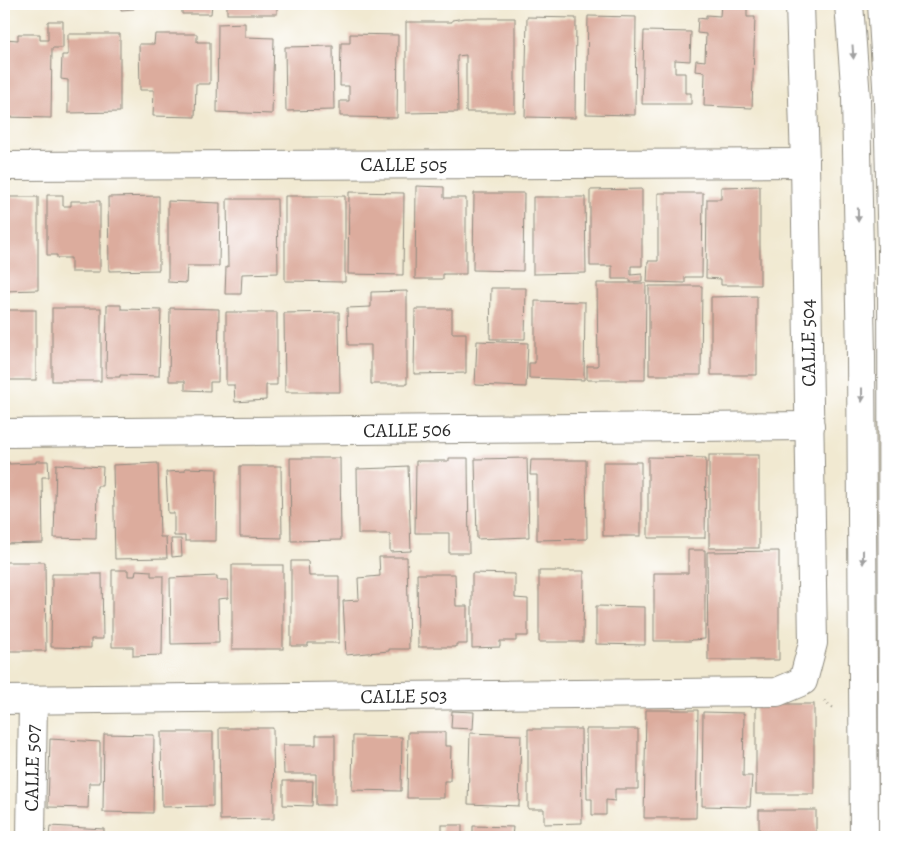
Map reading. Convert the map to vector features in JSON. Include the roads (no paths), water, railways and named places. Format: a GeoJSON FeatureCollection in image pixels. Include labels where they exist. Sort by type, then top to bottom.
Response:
{"type":"FeatureCollection","features":[{"type":"Feature","properties":{"kind":"street","name":"CALLE 504"},"geometry":{"type":"LineString","coordinates":[[800,4],[805,163],[813,643],[803,682]]}},
{"type":"Feature","properties":{"kind":"street"},"geometry":{"type":"LineString","coordinates":[[849,4],[856,98],[862,356],[864,837]]}},
{"type":"Feature","properties":{"kind":"street"},"geometry":{"type":"LineString","coordinates":[[882,4],[888,102],[897,356],[893,837]]}},
{"type":"Feature","properties":{"kind":"street","name":"CALLE 505"},"geometry":{"type":"LineString","coordinates":[[4,166],[805,163]]}},
{"type":"Feature","properties":{"kind":"street"},"geometry":{"type":"LineString","coordinates":[[862,356],[897,356]]}},
{"type":"Feature","properties":{"kind":"street","name":"CALLE 506"},"geometry":{"type":"LineString","coordinates":[[4,433],[810,426]]}},
{"type":"Feature","properties":{"kind":"street","name":"CALLE 503"},"geometry":{"type":"LineString","coordinates":[[4,700],[777,692],[803,682]]}},
{"type":"Feature","properties":{"kind":"street","name":"CALLE 507"},"geometry":{"type":"LineString","coordinates":[[31,837],[33,700]]}}]}
